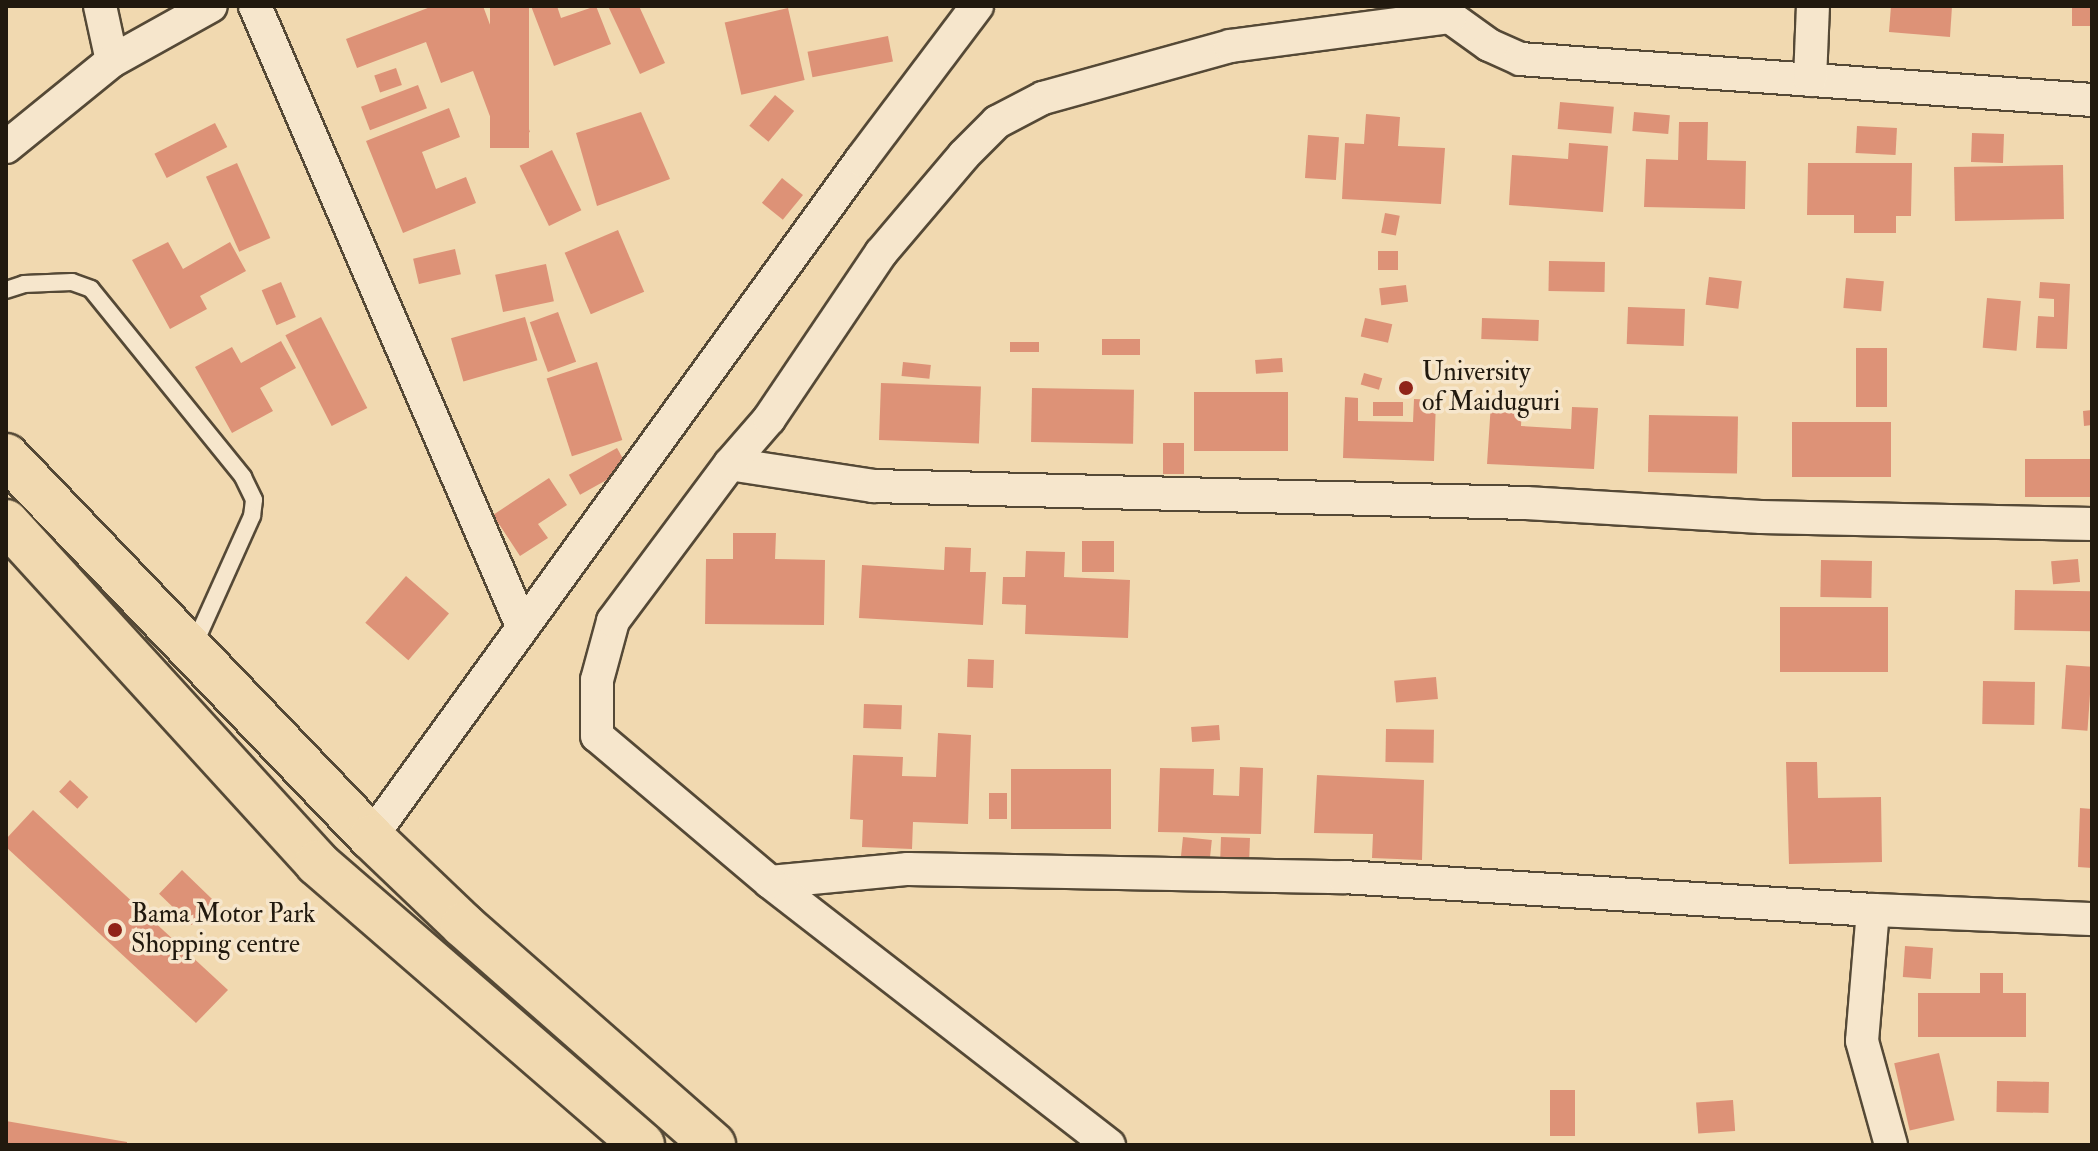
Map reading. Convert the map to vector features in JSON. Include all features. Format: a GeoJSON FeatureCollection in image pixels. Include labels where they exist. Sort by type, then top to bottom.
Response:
{"type":"FeatureCollection","features":[{"type":"Feature","properties":{"kind":"highway"},"geometry":{"type":"LineString","coordinates":[[6,456],[371,837],[463,925],[713,1145]]}},
{"type":"Feature","properties":{"kind":"highway"},"geometry":{"type":"LineString","coordinates":[[6,522],[317,863],[642,1145]]}},
{"type":"Feature","properties":{"kind":"highway"},"geometry":{"type":"LineString","coordinates":[[154,684],[191,650]]}},
{"type":"Feature","properties":{"kind":"street"},"geometry":{"type":"LineString","coordinates":[[100,6],[112,61]]}},
{"type":"Feature","properties":{"kind":"street"},"geometry":{"type":"LineString","coordinates":[[6,147],[112,61],[211,6]]}},
{"type":"Feature","properties":{"kind":"street"},"geometry":{"type":"LineString","coordinates":[[255,6],[522,626]]}},
{"type":"Feature","properties":{"kind":"street"},"geometry":{"type":"LineString","coordinates":[[371,837],[977,6]]}},
{"type":"Feature","properties":{"kind":"street"},"geometry":{"type":"LineString","coordinates":[[1810,80],[1813,6]]}},
{"type":"Feature","properties":{"kind":"street"},"geometry":{"type":"LineString","coordinates":[[1109,1145],[770,882],[597,736],[597,680],[613,621],[730,464],[769,419],[881,253],[964,155],[997,122],[1043,98],[1230,46],[1446,11],[1489,45],[1520,59],[2092,100]]}},
{"type":"Feature","properties":{"kind":"street"},"geometry":{"type":"LineString","coordinates":[[730,464],[873,486],[1526,503],[1761,517],[2092,524]]}},
{"type":"Feature","properties":{"kind":"street"},"geometry":{"type":"LineString","coordinates":[[770,882],[908,869],[1327,877],[1873,910],[2092,919]]}},
{"type":"Feature","properties":{"kind":"street"},"geometry":{"type":"LineString","coordinates":[[1873,910],[1862,1041],[1891,1145]]}},
{"type":"Feature","properties":{"kind":"lane"},"geometry":{"type":"LineString","coordinates":[[6,290],[24,284],[72,282],[91,289],[243,477],[254,500],[252,516],[191,650]]}},
{"type":"Feature","properties":{"kind":"building"},"geometry":{"type":"Polygon","coordinates":[[[433,6],[483,6],[530,132],[500,143],[473,71],[441,83],[426,42],[357,68],[346,39],[433,6]]]}},
{"type":"Feature","properties":{"kind":"building"},"geometry":{"type":"Polygon","coordinates":[[[490,6],[529,6],[529,148],[490,148],[490,6]]]}},
{"type":"Feature","properties":{"kind":"building"},"geometry":{"type":"Polygon","coordinates":[[[531,6],[557,6],[561,18],[596,6],[611,44],[554,66],[531,6]]]}},
{"type":"Feature","properties":{"kind":"building"},"geometry":{"type":"Polygon","coordinates":[[[608,6],[639,6],[665,63],[640,74],[608,6]]]}},
{"type":"Feature","properties":{"kind":"building"},"geometry":{"type":"Polygon","coordinates":[[[1891,6],[1952,6],[1950,37],[1889,32],[1891,6]]]}},
{"type":"Feature","properties":{"kind":"building"},"geometry":{"type":"Polygon","coordinates":[[[2072,6],[2092,6],[2092,26],[2072,26],[2072,6]]]}},
{"type":"Feature","properties":{"kind":"building"},"geometry":{"type":"Polygon","coordinates":[[[788,8],[805,80],[741,95],[725,23],[788,8]]]}},
{"type":"Feature","properties":{"kind":"building"},"geometry":{"type":"Polygon","coordinates":[[[888,36],[893,62],[812,77],[808,52],[888,36]]]}},
{"type":"Feature","properties":{"kind":"building"},"geometry":{"type":"Polygon","coordinates":[[[396,68],[402,85],[380,93],[374,75],[396,68]]]}},
{"type":"Feature","properties":{"kind":"building"},"geometry":{"type":"Polygon","coordinates":[[[418,85],[427,108],[370,130],[361,107],[418,85]]]}},
{"type":"Feature","properties":{"kind":"building"},"geometry":{"type":"Polygon","coordinates":[[[775,95],[794,111],[768,142],[749,126],[775,95]]]}},
{"type":"Feature","properties":{"kind":"building"},"geometry":{"type":"Polygon","coordinates":[[[1560,102],[1614,107],[1611,134],[1558,129],[1560,102]]]}},
{"type":"Feature","properties":{"kind":"building"},"geometry":{"type":"Polygon","coordinates":[[[449,108],[460,137],[422,152],[436,189],[466,177],[476,203],[403,233],[366,141],[449,108]]]}},
{"type":"Feature","properties":{"kind":"building"},"geometry":{"type":"Polygon","coordinates":[[[641,112],[670,179],[597,206],[576,133],[641,112]]]}},
{"type":"Feature","properties":{"kind":"building"},"geometry":{"type":"Polygon","coordinates":[[[1634,112],[1670,115],[1668,134],[1632,131],[1634,112]]]}},
{"type":"Feature","properties":{"kind":"building"},"geometry":{"type":"Polygon","coordinates":[[[1366,114],[1400,117],[1398,146],[1445,148],[1441,204],[1342,199],[1345,143],[1364,144],[1366,114]]]}},
{"type":"Feature","properties":{"kind":"building"},"geometry":{"type":"Polygon","coordinates":[[[1679,122],[1708,122],[1707,160],[1746,161],[1745,209],[1644,207],[1646,159],[1678,160],[1679,122]]]}},
{"type":"Feature","properties":{"kind":"building"},"geometry":{"type":"Polygon","coordinates":[[[215,123],[227,147],[167,178],[154,154],[215,123]]]}},
{"type":"Feature","properties":{"kind":"building"},"geometry":{"type":"Polygon","coordinates":[[[1857,126],[1897,128],[1896,155],[1856,153],[1857,126]]]}},
{"type":"Feature","properties":{"kind":"building"},"geometry":{"type":"Polygon","coordinates":[[[1972,133],[2004,134],[2003,163],[1971,162],[1972,133]]]}},
{"type":"Feature","properties":{"kind":"building"},"geometry":{"type":"Polygon","coordinates":[[[1308,135],[1339,137],[1336,180],[1305,178],[1308,135]]]}},
{"type":"Feature","properties":{"kind":"building"},"geometry":{"type":"Polygon","coordinates":[[[1569,143],[1608,146],[1603,212],[1509,205],[1512,155],[1568,159],[1569,143]]]}},
{"type":"Feature","properties":{"kind":"building"},"geometry":{"type":"Polygon","coordinates":[[[552,150],[581,210],[549,226],[520,166],[552,150]]]}},
{"type":"Feature","properties":{"kind":"building"},"geometry":{"type":"Polygon","coordinates":[[[237,163],[270,238],[239,252],[206,177],[237,163]]]}},
{"type":"Feature","properties":{"kind":"building"},"geometry":{"type":"Polygon","coordinates":[[[1808,163],[1912,163],[1911,216],[1896,216],[1896,233],[1854,233],[1854,215],[1807,215],[1808,163]]]}},
{"type":"Feature","properties":{"kind":"building"},"geometry":{"type":"Polygon","coordinates":[[[2063,165],[2064,219],[1955,221],[1954,167],[2063,165]]]}},
{"type":"Feature","properties":{"kind":"building"},"geometry":{"type":"Polygon","coordinates":[[[782,178],[803,195],[783,220],[762,203],[782,178]]]}},
{"type":"Feature","properties":{"kind":"building"},"geometry":{"type":"Polygon","coordinates":[[[1385,213],[1400,216],[1396,235],[1381,233],[1385,213]]]}},
{"type":"Feature","properties":{"kind":"building"},"geometry":{"type":"Polygon","coordinates":[[[618,230],[644,292],[591,314],[565,253],[618,230]]]}},
{"type":"Feature","properties":{"kind":"building"},"geometry":{"type":"Polygon","coordinates":[[[168,242],[183,269],[230,242],[246,271],[200,296],[207,309],[170,329],[132,260],[168,242]]]}},
{"type":"Feature","properties":{"kind":"building"},"geometry":{"type":"Polygon","coordinates":[[[455,249],[461,274],[419,284],[413,259],[455,249]]]}},
{"type":"Feature","properties":{"kind":"building"},"geometry":{"type":"Polygon","coordinates":[[[1378,251],[1398,251],[1398,270],[1378,270],[1378,251]]]}},
{"type":"Feature","properties":{"kind":"building"},"geometry":{"type":"Polygon","coordinates":[[[1549,261],[1605,262],[1604,292],[1548,291],[1549,261]]]}},
{"type":"Feature","properties":{"kind":"building"},"geometry":{"type":"Polygon","coordinates":[[[546,264],[554,301],[503,312],[495,275],[546,264]]]}},
{"type":"Feature","properties":{"kind":"building"},"geometry":{"type":"Polygon","coordinates":[[[1709,277],[1742,281],[1738,309],[1706,305],[1709,277]]]}},
{"type":"Feature","properties":{"kind":"building"},"geometry":{"type":"Polygon","coordinates":[[[1846,278],[1884,281],[1881,311],[1843,308],[1846,278]]]}},
{"type":"Feature","properties":{"kind":"building"},"geometry":{"type":"Polygon","coordinates":[[[281,282],[296,317],[277,325],[262,290],[281,282]]]}},
{"type":"Feature","properties":{"kind":"building"},"geometry":{"type":"Polygon","coordinates":[[[2040,282],[2070,284],[2067,349],[2036,348],[2038,316],[2054,317],[2054,299],[2039,298],[2040,282]]]}},
{"type":"Feature","properties":{"kind":"building"},"geometry":{"type":"Polygon","coordinates":[[[1406,285],[1408,302],[1381,305],[1379,288],[1406,285]]]}},
{"type":"Feature","properties":{"kind":"building"},"geometry":{"type":"Polygon","coordinates":[[[1987,298],[2021,301],[2017,351],[1983,348],[1987,298]]]}},
{"type":"Feature","properties":{"kind":"building"},"geometry":{"type":"Polygon","coordinates":[[[1628,307],[1685,309],[1684,346],[1627,344],[1628,307]]]}},
{"type":"Feature","properties":{"kind":"building"},"geometry":{"type":"Polygon","coordinates":[[[558,312],[576,362],[548,372],[530,322],[558,312]]]}},
{"type":"Feature","properties":{"kind":"building"},"geometry":{"type":"Polygon","coordinates":[[[321,317],[367,408],[332,426],[285,335],[321,317]]]}},
{"type":"Feature","properties":{"kind":"building"},"geometry":{"type":"Polygon","coordinates":[[[525,317],[537,360],[463,381],[451,338],[525,317]]]}},
{"type":"Feature","properties":{"kind":"building"},"geometry":{"type":"Polygon","coordinates":[[[1365,318],[1392,324],[1388,343],[1361,337],[1365,318]]]}},
{"type":"Feature","properties":{"kind":"building"},"geometry":{"type":"Polygon","coordinates":[[[1482,318],[1539,320],[1538,341],[1481,339],[1482,318]]]}},
{"type":"Feature","properties":{"kind":"building"},"geometry":{"type":"Polygon","coordinates":[[[1102,339],[1140,339],[1140,355],[1102,355],[1102,339]]]}},
{"type":"Feature","properties":{"kind":"building"},"geometry":{"type":"Polygon","coordinates":[[[281,341],[296,368],[260,388],[273,411],[232,433],[195,367],[232,347],[241,363],[281,341]]]}},
{"type":"Feature","properties":{"kind":"building"},"geometry":{"type":"Polygon","coordinates":[[[1010,342],[1039,342],[1039,352],[1010,352],[1010,342]]]}},
{"type":"Feature","properties":{"kind":"building"},"geometry":{"type":"Polygon","coordinates":[[[1856,348],[1887,348],[1887,407],[1856,407],[1856,348]]]}},
{"type":"Feature","properties":{"kind":"building"},"geometry":{"type":"Polygon","coordinates":[[[1282,358],[1283,372],[1256,374],[1255,360],[1282,358]]]}},
{"type":"Feature","properties":{"kind":"building"},"geometry":{"type":"Polygon","coordinates":[[[597,362],[622,440],[572,456],[547,378],[597,362]]]}},
{"type":"Feature","properties":{"kind":"building"},"geometry":{"type":"Polygon","coordinates":[[[903,362],[931,365],[929,379],[902,376],[903,362]]]}},
{"type":"Feature","properties":{"kind":"building"},"geometry":{"type":"Polygon","coordinates":[[[1364,373],[1382,378],[1379,390],[1361,385],[1364,373]]]}},
{"type":"Feature","properties":{"kind":"building"},"geometry":{"type":"Polygon","coordinates":[[[881,383],[981,386],[979,443],[879,440],[881,383]]]}},
{"type":"Feature","properties":{"kind":"building"},"geometry":{"type":"Polygon","coordinates":[[[1032,388],[1134,390],[1133,444],[1031,442],[1032,388]]]}},
{"type":"Feature","properties":{"kind":"building"},"geometry":{"type":"Polygon","coordinates":[[[1194,392],[1288,392],[1288,451],[1194,451],[1194,392]]]}},
{"type":"Feature","properties":{"kind":"building"},"geometry":{"type":"Polygon","coordinates":[[[1345,397],[1358,398],[1358,421],[1413,422],[1414,399],[1436,400],[1434,461],[1343,458],[1345,397]]]}},
{"type":"Feature","properties":{"kind":"building"},"geometry":{"type":"Polygon","coordinates":[[[1373,402],[1403,402],[1403,416],[1373,416],[1373,402]]]}},
{"type":"Feature","properties":{"kind":"building"},"geometry":{"type":"Polygon","coordinates":[[[1491,403],[1522,404],[1521,426],[1571,429],[1572,407],[1598,408],[1594,469],[1487,464],[1491,403]]]}},
{"type":"Feature","properties":{"kind":"building"},"geometry":{"type":"Polygon","coordinates":[[[2092,410],[2092,425],[2084,426],[2083,411],[2092,410]]]}},
{"type":"Feature","properties":{"kind":"building"},"geometry":{"type":"Polygon","coordinates":[[[1649,415],[1738,417],[1737,474],[1648,472],[1649,415]]]}},
{"type":"Feature","properties":{"kind":"building"},"geometry":{"type":"Polygon","coordinates":[[[1792,422],[1891,422],[1891,477],[1792,477],[1792,422]]]}},
{"type":"Feature","properties":{"kind":"building"},"geometry":{"type":"Polygon","coordinates":[[[1163,443],[1184,443],[1184,474],[1163,474],[1163,443]]]}},
{"type":"Feature","properties":{"kind":"building"},"geometry":{"type":"Polygon","coordinates":[[[617,448],[628,468],[580,495],[569,475],[617,448]]]}},
{"type":"Feature","properties":{"kind":"building"},"geometry":{"type":"Polygon","coordinates":[[[2025,459],[2092,459],[2092,497],[2025,497],[2025,459]]]}},
{"type":"Feature","properties":{"kind":"building"},"geometry":{"type":"Polygon","coordinates":[[[549,478],[567,505],[538,524],[548,538],[520,556],[493,515],[549,478]]]}},
{"type":"Feature","properties":{"kind":"building"},"geometry":{"type":"Polygon","coordinates":[[[733,533],[776,533],[775,559],[825,560],[824,625],[705,624],[706,559],[733,559],[733,533]]]}},
{"type":"Feature","properties":{"kind":"building"},"geometry":{"type":"Polygon","coordinates":[[[1082,541],[1114,541],[1114,572],[1082,572],[1082,541]]]}},
{"type":"Feature","properties":{"kind":"building"},"geometry":{"type":"Polygon","coordinates":[[[945,547],[971,548],[970,572],[986,572],[983,625],[859,618],[862,565],[944,570],[945,547]]]}},
{"type":"Feature","properties":{"kind":"building"},"geometry":{"type":"Polygon","coordinates":[[[1026,551],[1065,552],[1064,577],[1130,580],[1128,638],[1025,634],[1026,605],[1002,604],[1003,577],[1025,577],[1026,551]]]}},
{"type":"Feature","properties":{"kind":"building"},"geometry":{"type":"Polygon","coordinates":[[[2078,559],[2080,582],[2053,584],[2051,561],[2078,559]]]}},
{"type":"Feature","properties":{"kind":"building"},"geometry":{"type":"Polygon","coordinates":[[[1821,560],[1872,561],[1871,598],[1820,597],[1821,560]]]}},
{"type":"Feature","properties":{"kind":"building"},"geometry":{"type":"Polygon","coordinates":[[[406,576],[449,613],[408,660],[365,623],[406,576]]]}},
{"type":"Feature","properties":{"kind":"building"},"geometry":{"type":"Polygon","coordinates":[[[2015,590],[2092,591],[2091,631],[2014,630],[2015,590]]]}},
{"type":"Feature","properties":{"kind":"building"},"geometry":{"type":"Polygon","coordinates":[[[1780,607],[1888,607],[1888,672],[1780,672],[1780,607]]]}},
{"type":"Feature","properties":{"kind":"building"},"geometry":{"type":"Polygon","coordinates":[[[968,659],[994,660],[993,688],[967,687],[968,659]]]}},
{"type":"Feature","properties":{"kind":"building"},"geometry":{"type":"Polygon","coordinates":[[[2066,665],[2092,667],[2087,731],[2062,729],[2066,665]]]}},
{"type":"Feature","properties":{"kind":"building"},"geometry":{"type":"Polygon","coordinates":[[[1436,677],[1438,699],[1396,703],[1394,681],[1436,677]]]}},
{"type":"Feature","properties":{"kind":"building"},"geometry":{"type":"Polygon","coordinates":[[[1983,681],[2035,682],[2034,725],[1982,724],[1983,681]]]}},
{"type":"Feature","properties":{"kind":"building"},"geometry":{"type":"Polygon","coordinates":[[[864,704],[902,705],[901,729],[863,728],[864,704]]]}},
{"type":"Feature","properties":{"kind":"building"},"geometry":{"type":"Polygon","coordinates":[[[1219,725],[1220,740],[1192,742],[1191,727],[1219,725]]]}},
{"type":"Feature","properties":{"kind":"building"},"geometry":{"type":"Polygon","coordinates":[[[1386,729],[1434,730],[1433,763],[1385,762],[1386,729]]]}},
{"type":"Feature","properties":{"kind":"building"},"geometry":{"type":"Polygon","coordinates":[[[938,733],[971,735],[968,824],[913,822],[912,849],[862,847],[863,820],[850,819],[853,755],[903,757],[902,776],[936,777],[938,733]]]}},
{"type":"Feature","properties":{"kind":"building"},"geometry":{"type":"Polygon","coordinates":[[[1786,762],[1817,762],[1818,798],[1881,797],[1882,862],[1789,864],[1786,762]]]}},
{"type":"Feature","properties":{"kind":"building"},"geometry":{"type":"Polygon","coordinates":[[[1240,767],[1263,768],[1261,834],[1158,832],[1160,768],[1214,769],[1213,795],[1239,796],[1240,767]]]}},
{"type":"Feature","properties":{"kind":"building"},"geometry":{"type":"Polygon","coordinates":[[[1011,769],[1111,769],[1111,829],[1011,829],[1011,769]]]}},
{"type":"Feature","properties":{"kind":"building"},"geometry":{"type":"Polygon","coordinates":[[[1317,775],[1424,780],[1422,860],[1372,858],[1373,834],[1314,833],[1317,775]]]}},
{"type":"Feature","properties":{"kind":"building"},"geometry":{"type":"Polygon","coordinates":[[[70,780],[88,797],[77,809],[59,792],[70,780]]]}},
{"type":"Feature","properties":{"kind":"building"},"geometry":{"type":"Polygon","coordinates":[[[989,793],[1007,793],[1007,819],[989,819],[989,793]]]}},
{"type":"Feature","properties":{"kind":"building"},"geometry":{"type":"Polygon","coordinates":[[[2080,808],[2092,809],[2092,868],[2078,867],[2080,808]]]}},
{"type":"Feature","properties":{"kind":"building","name":"Bama Motor Park Shopping centre"},"geometry":{"type":"Polygon","coordinates":[[[33,810],[228,990],[196,1023],[6,847],[6,839],[33,810]]]}},
{"type":"Feature","properties":{"kind":"building"},"geometry":{"type":"Polygon","coordinates":[[[1183,837],[1212,840],[1210,861],[1181,858],[1183,837]]]}},
{"type":"Feature","properties":{"kind":"building"},"geometry":{"type":"Polygon","coordinates":[[[1221,837],[1250,838],[1249,860],[1220,859],[1221,837]]]}},
{"type":"Feature","properties":{"kind":"building"},"geometry":{"type":"Polygon","coordinates":[[[182,870],[214,901],[191,925],[159,894],[182,870]]]}},
{"type":"Feature","properties":{"kind":"building"},"geometry":{"type":"Polygon","coordinates":[[[1905,946],[1933,948],[1931,979],[1903,977],[1905,946]]]}},
{"type":"Feature","properties":{"kind":"building"},"geometry":{"type":"Polygon","coordinates":[[[1980,973],[2003,973],[2003,993],[2026,993],[2026,1037],[1918,1037],[1918,993],[1980,993],[1980,973]]]}},
{"type":"Feature","properties":{"kind":"building"},"geometry":{"type":"Polygon","coordinates":[[[1939,1053],[1955,1120],[1910,1131],[1894,1063],[1939,1053]]]}},
{"type":"Feature","properties":{"kind":"building"},"geometry":{"type":"Polygon","coordinates":[[[1997,1081],[2049,1082],[2048,1113],[1996,1112],[1997,1081]]]}},
{"type":"Feature","properties":{"kind":"building"},"geometry":{"type":"Polygon","coordinates":[[[1550,1090],[1575,1090],[1575,1136],[1550,1136],[1550,1090]]]}},
{"type":"Feature","properties":{"kind":"building"},"geometry":{"type":"Polygon","coordinates":[[[1733,1100],[1735,1131],[1698,1134],[1696,1103],[1733,1100]]]}},
{"type":"Feature","properties":{"kind":"building"},"geometry":{"type":"Polygon","coordinates":[[[6,1121],[127,1142],[127,1145],[6,1145],[6,1121]]]}},
{"type":"Feature","properties":{"kind":"place","name":"University of Maiduguri"},"geometry":{"type":"Point","coordinates":[1406,388]}},
{"type":"Feature","properties":{"kind":"place","name":"Bama Motor Park Shopping centre"},"geometry":{"type":"Point","coordinates":[115,930]}}]}
